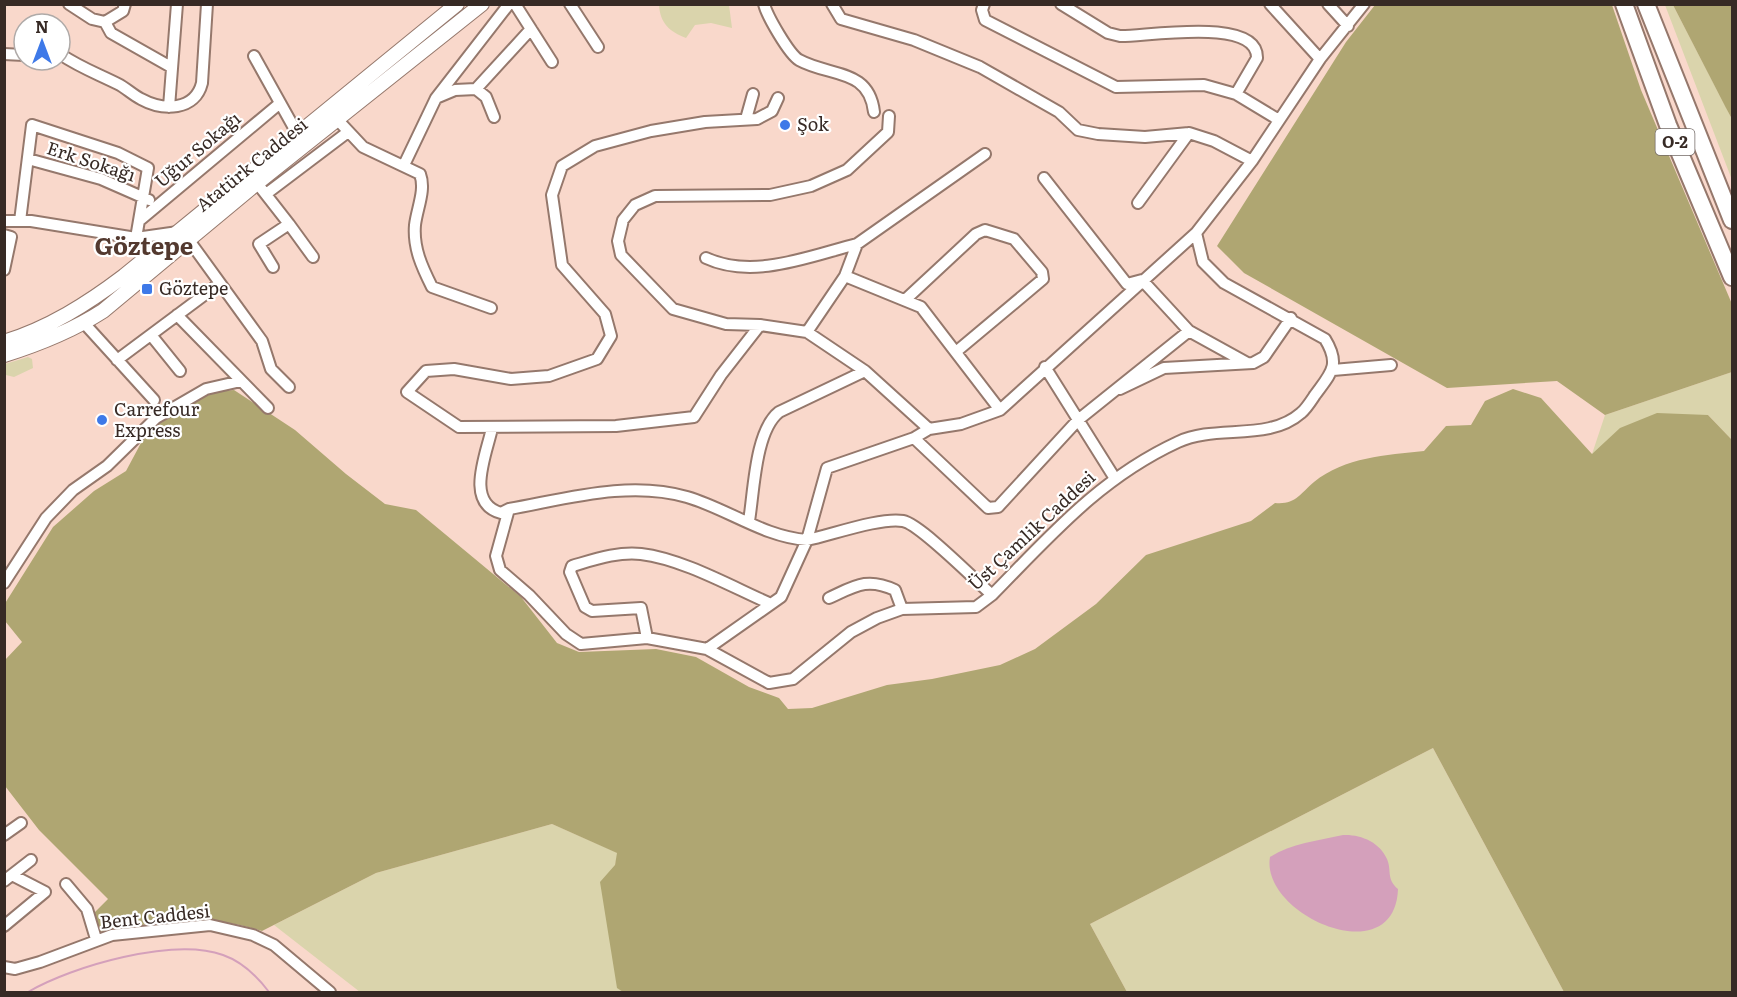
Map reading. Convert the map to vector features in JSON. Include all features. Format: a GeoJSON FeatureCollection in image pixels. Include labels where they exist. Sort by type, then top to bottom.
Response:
{"type":"FeatureCollection","features":[{"type":"Feature","properties":{"kind":"highway","name":"O-2"},"geometry":{"type":"LineString","coordinates":[[1624,4],[1668,125],[1732,277]]}},
{"type":"Feature","properties":{"kind":"highway","name":"O-2"},"geometry":{"type":"LineString","coordinates":[[1646,4],[1732,220]]}},
{"type":"Feature","properties":{"kind":"main road","name":"Atatürk Caddesi"},"geometry":{"type":"LineString","coordinates":[[4,342],[27,335],[93,299],[147,257],[183,236],[257,183],[457,4]]}},
{"type":"Feature","properties":{"kind":"main road","name":"Atatürk Caddesi"},"geometry":{"type":"LineString","coordinates":[[4,355],[37,345],[84,323],[132,288],[183,236],[298,135],[333,115],[482,4]]}},
{"type":"Feature","properties":{"kind":"street"},"geometry":{"type":"LineString","coordinates":[[69,4],[92,19],[105,22],[123,11],[126,4]]}},
{"type":"Feature","properties":{"kind":"street"},"geometry":{"type":"LineString","coordinates":[[168,107],[177,4]]}},
{"type":"Feature","properties":{"kind":"street"},"geometry":{"type":"LineString","coordinates":[[72,62],[85,71],[119,84],[141,99],[168,107],[190,104],[200,93],[207,4]]}},
{"type":"Feature","properties":{"kind":"street"},"geometry":{"type":"LineString","coordinates":[[404,165],[436,98],[509,4]]}},
{"type":"Feature","properties":{"kind":"street"},"geometry":{"type":"LineString","coordinates":[[515,4],[552,62]]}},
{"type":"Feature","properties":{"kind":"street"},"geometry":{"type":"LineString","coordinates":[[570,4],[598,47]]}},
{"type":"Feature","properties":{"kind":"street"},"geometry":{"type":"LineString","coordinates":[[764,4],[797,59],[863,84],[872,97],[874,112]]}},
{"type":"Feature","properties":{"kind":"street"},"geometry":{"type":"LineString","coordinates":[[832,4],[841,19],[914,40],[980,67],[1059,112],[1078,129],[1098,134],[1145,137],[1189,133],[1214,141],[1252,161]]}},
{"type":"Feature","properties":{"kind":"street"},"geometry":{"type":"LineString","coordinates":[[984,4],[982,10],[985,20],[1116,87],[1204,85],[1236,93],[1279,120]]}},
{"type":"Feature","properties":{"kind":"street"},"geometry":{"type":"LineString","coordinates":[[1061,4],[1108,33],[1120,36],[1203,30],[1250,42],[1257,51],[1257,58],[1236,93]]}},
{"type":"Feature","properties":{"kind":"street"},"geometry":{"type":"LineString","coordinates":[[1270,4],[1320,59]]}},
{"type":"Feature","properties":{"kind":"street"},"geometry":{"type":"LineString","coordinates":[[1328,4],[1348,26]]}},
{"type":"Feature","properties":{"kind":"street"},"geometry":{"type":"LineString","coordinates":[[707,648],[781,597],[807,540],[827,468],[914,438],[929,429],[961,424],[1000,410],[1142,280],[1184,245],[1197,238],[1320,59],[1364,4]]}},
{"type":"Feature","properties":{"kind":"street"},"geometry":{"type":"LineString","coordinates":[[105,22],[111,33],[171,67]]}},
{"type":"Feature","properties":{"kind":"street"},"geometry":{"type":"LineString","coordinates":[[476,89],[531,30]]}},
{"type":"Feature","properties":{"kind":"street"},"geometry":{"type":"LineString","coordinates":[[254,56],[298,135]]}},
{"type":"Feature","properties":{"kind":"street"},"geometry":{"type":"LineString","coordinates":[[436,98],[455,90],[476,89],[486,97],[494,117]]}},
{"type":"Feature","properties":{"kind":"street"},"geometry":{"type":"LineString","coordinates":[[746,119],[753,94]]}},
{"type":"Feature","properties":{"kind":"street"},"geometry":{"type":"LineString","coordinates":[[760,325],[721,375],[694,417],[616,426],[459,427],[407,392],[426,371],[454,369],[511,379],[549,376],[597,359],[611,336],[605,314],[562,265],[552,195],[562,166],[595,146],[651,131],[705,122],[757,119],[772,111],[777,98]]}},
{"type":"Feature","properties":{"kind":"street","name":"Uğur Sokağı"},"geometry":{"type":"LineString","coordinates":[[139,221],[279,104]]}},
{"type":"Feature","properties":{"kind":"street"},"geometry":{"type":"LineString","coordinates":[[333,115],[363,147],[420,174],[423,183],[415,226],[416,246],[420,264],[432,287],[491,308]]}},
{"type":"Feature","properties":{"kind":"street"},"geometry":{"type":"LineString","coordinates":[[889,116],[888,132],[847,170],[811,186],[770,195],[655,196],[635,205],[623,220],[618,241],[621,255],[673,309],[726,324],[760,325],[807,332],[865,371],[929,429]]}},
{"type":"Feature","properties":{"kind":"street"},"geometry":{"type":"LineString","coordinates":[[20,221],[32,125],[118,153],[148,168],[136,238],[147,257]]}},
{"type":"Feature","properties":{"kind":"street"},"geometry":{"type":"LineString","coordinates":[[266,195],[348,132]]}},
{"type":"Feature","properties":{"kind":"street"},"geometry":{"type":"LineString","coordinates":[[1138,203],[1189,133]]}},
{"type":"Feature","properties":{"kind":"street"},"geometry":{"type":"LineString","coordinates":[[706,258],[717,263],[769,267],[857,244],[985,154]]}},
{"type":"Feature","properties":{"kind":"street","name":"Erk Sokağı"},"geometry":{"type":"LineString","coordinates":[[28,159],[100,179],[143,197],[158,206]]}},
{"type":"Feature","properties":{"kind":"street"},"geometry":{"type":"LineString","coordinates":[[1044,178],[1127,284],[1142,280]]}},
{"type":"Feature","properties":{"kind":"street"},"geometry":{"type":"LineString","coordinates":[[257,183],[313,257]]}},
{"type":"Feature","properties":{"kind":"street"},"geometry":{"type":"LineString","coordinates":[[4,221],[20,221],[136,238],[183,236],[262,341],[271,369],[289,387]]}},
{"type":"Feature","properties":{"kind":"street"},"geometry":{"type":"LineString","coordinates":[[273,267],[259,244],[289,224]]}},
{"type":"Feature","properties":{"kind":"street"},"geometry":{"type":"LineString","coordinates":[[905,300],[976,234],[985,230],[1014,239],[1042,272],[1043,279],[957,351]]}},
{"type":"Feature","properties":{"kind":"street"},"geometry":{"type":"LineString","coordinates":[[4,235],[10,237],[4,270]]}},
{"type":"Feature","properties":{"kind":"street"},"geometry":{"type":"LineString","coordinates":[[1197,238],[1203,262],[1224,283],[1291,318],[1325,339],[1333,352],[1333,370],[1391,365]]}},
{"type":"Feature","properties":{"kind":"street"},"geometry":{"type":"LineString","coordinates":[[807,332],[845,276],[857,244]]}},
{"type":"Feature","properties":{"kind":"street"},"geometry":{"type":"LineString","coordinates":[[845,276],[921,307],[1000,410]]}},
{"type":"Feature","properties":{"kind":"street"},"geometry":{"type":"LineString","coordinates":[[1142,280],[1189,331],[1247,363]]}},
{"type":"Feature","properties":{"kind":"street"},"geometry":{"type":"LineString","coordinates":[[117,360],[219,284]]}},
{"type":"Feature","properties":{"kind":"street"},"geometry":{"type":"LineString","coordinates":[[177,315],[268,408]]}},
{"type":"Feature","properties":{"kind":"street"},"geometry":{"type":"LineString","coordinates":[[1102,398],[1164,368],[1253,363],[1264,357],[1291,318]]}},
{"type":"Feature","properties":{"kind":"street"},"geometry":{"type":"LineString","coordinates":[[84,323],[154,400]]}},
{"type":"Feature","properties":{"kind":"street"},"geometry":{"type":"LineString","coordinates":[[914,438],[988,508],[998,507],[1078,420],[1102,398],[1189,331]]}},
{"type":"Feature","properties":{"kind":"street"},"geometry":{"type":"LineString","coordinates":[[151,335],[180,371]]}},
{"type":"Feature","properties":{"kind":"street"},"geometry":{"type":"LineString","coordinates":[[1045,367],[1114,477]]}},
{"type":"Feature","properties":{"kind":"street","name":"Üst Çamlik Caddesi"},"geometry":{"type":"LineString","coordinates":[[509,508],[496,556],[500,570],[529,594],[566,634],[581,644],[647,638],[707,648],[769,683],[793,679],[851,633],[877,618],[902,609],[976,608],[992,595],[1081,504],[1114,477],[1179,441],[1203,432],[1260,430],[1281,425],[1302,413],[1333,370]]}},
{"type":"Feature","properties":{"kind":"street"},"geometry":{"type":"LineString","coordinates":[[749,521],[763,434],[769,420],[779,412],[865,371]]}},
{"type":"Feature","properties":{"kind":"street"},"geometry":{"type":"LineString","coordinates":[[4,583],[46,518],[74,490],[107,466],[156,418],[206,389],[241,381]]}},
{"type":"Feature","properties":{"kind":"street"},"geometry":{"type":"LineString","coordinates":[[492,428],[479,492],[485,504],[501,513],[509,508],[609,491],[654,492],[686,497],[749,521],[775,535],[807,540],[891,520],[906,521],[921,531],[992,595]]}},
{"type":"Feature","properties":{"kind":"street"},"geometry":{"type":"LineString","coordinates":[[647,638],[641,608],[592,611],[585,607],[570,572],[572,566],[598,559],[647,555],[665,559],[771,604]]}},
{"type":"Feature","properties":{"kind":"street"},"geometry":{"type":"LineString","coordinates":[[829,598],[856,584],[884,585],[895,590],[902,609]]}},
{"type":"Feature","properties":{"kind":"street"},"geometry":{"type":"LineString","coordinates":[[4,835],[21,823]]}},
{"type":"Feature","properties":{"kind":"street"},"geometry":{"type":"LineString","coordinates":[[8,878],[31,860]]}},
{"type":"Feature","properties":{"kind":"street"},"geometry":{"type":"LineString","coordinates":[[4,926],[45,892],[8,878]]}},
{"type":"Feature","properties":{"kind":"street"},"geometry":{"type":"LineString","coordinates":[[66,884],[87,909],[96,939]]}},
{"type":"Feature","properties":{"kind":"street","name":"Bent Caddesi"},"geometry":{"type":"LineString","coordinates":[[4,967],[15,969],[40,962],[96,939],[112,935],[210,925],[253,935],[274,945],[330,993]]}},
{"type":"Feature","properties":{"kind":"shaded area"},"geometry":{"type":"Polygon","coordinates":[[[659,5],[729,5],[732,28],[711,23],[695,25],[686,38],[667,26],[661,17],[659,5]]]}},
{"type":"Feature","properties":{"kind":"shaded area"},"geometry":{"type":"Polygon","coordinates":[[[1375,5],[1612,5],[1641,90],[1732,304],[1732,372],[1605,415],[1557,381],[1447,388],[1244,273],[1217,246],[1346,42],[1375,5]]]}},
{"type":"Feature","properties":{"kind":"shaded area"},"geometry":{"type":"Polygon","coordinates":[[[1665,5],[1673,5],[1732,119],[1732,180],[1665,5]]]}},
{"type":"Feature","properties":{"kind":"shaded area"},"geometry":{"type":"Polygon","coordinates":[[[1673,5],[1732,5],[1732,119],[1726,108],[1673,5]]]}},
{"type":"Feature","properties":{"kind":"shaded area"},"geometry":{"type":"Polygon","coordinates":[[[28,357],[32,359],[33,368],[14,377],[6,375],[5,364],[28,357]]]}},
{"type":"Feature","properties":{"kind":"shaded area"},"geometry":{"type":"Polygon","coordinates":[[[1732,372],[1732,440],[1708,415],[1592,454],[1605,415],[1732,372]]]}},
{"type":"Feature","properties":{"kind":"shaded area"},"geometry":{"type":"Polygon","coordinates":[[[1513,389],[1541,398],[1592,454],[1620,428],[1657,413],[1708,415],[1732,440],[1732,992],[1564,992],[1433,748],[1090,924],[1127,992],[623,992],[617,988],[600,882],[615,865],[617,853],[552,824],[376,873],[262,931],[241,925],[200,920],[162,922],[100,932],[93,914],[108,899],[39,830],[5,786],[5,660],[22,642],[5,621],[4,605],[53,527],[94,491],[126,471],[141,443],[163,417],[210,392],[234,390],[295,430],[385,504],[416,510],[521,597],[557,643],[579,652],[656,649],[696,657],[749,687],[779,698],[788,709],[812,708],[887,685],[932,679],[1000,665],[1035,649],[1096,604],[1146,555],[1251,521],[1275,503],[1292,500],[1326,474],[1352,462],[1424,451],[1446,426],[1471,425],[1485,401],[1513,389]]]}},
{"type":"Feature","properties":{"kind":"shaded area"},"geometry":{"type":"Polygon","coordinates":[[[1433,748],[1564,992],[1127,992],[1090,924],[1433,748]]]}},
{"type":"Feature","properties":{"kind":"shaded area"},"geometry":{"type":"Polygon","coordinates":[[[552,824],[618,853],[615,865],[617,987],[623,992],[360,992],[274,925],[376,873],[552,824]]]}},
{"type":"Feature","properties":{"kind":"shaded area"},"geometry":{"type":"Polygon","coordinates":[[[1343,835],[1369,840],[1380,848],[1387,859],[1392,882],[1398,889],[1391,914],[1375,928],[1354,932],[1329,927],[1305,915],[1285,898],[1273,879],[1270,857],[1296,845],[1343,835]]]}},
{"type":"Feature","properties":{"kind":"waterway"},"geometry":{"type":"LineString","coordinates":[[28,992],[47,982],[96,964],[151,952],[178,950],[202,950],[237,961],[260,980],[269,992]]}},
{"type":"Feature","properties":{"kind":"place","name":"Şok"},"geometry":{"type":"Point","coordinates":[785,125]}},
{"type":"Feature","properties":{"kind":"place","name":"Göztepe"},"geometry":{"type":"Point","coordinates":[147,289]}},
{"type":"Feature","properties":{"kind":"place","name":"Carrefour Express"},"geometry":{"type":"Point","coordinates":[102,420]}},
{"type":"Feature","properties":{"kind":"district","name":"Göztepe"},"geometry":{"type":"Point","coordinates":[144,247]}}]}
